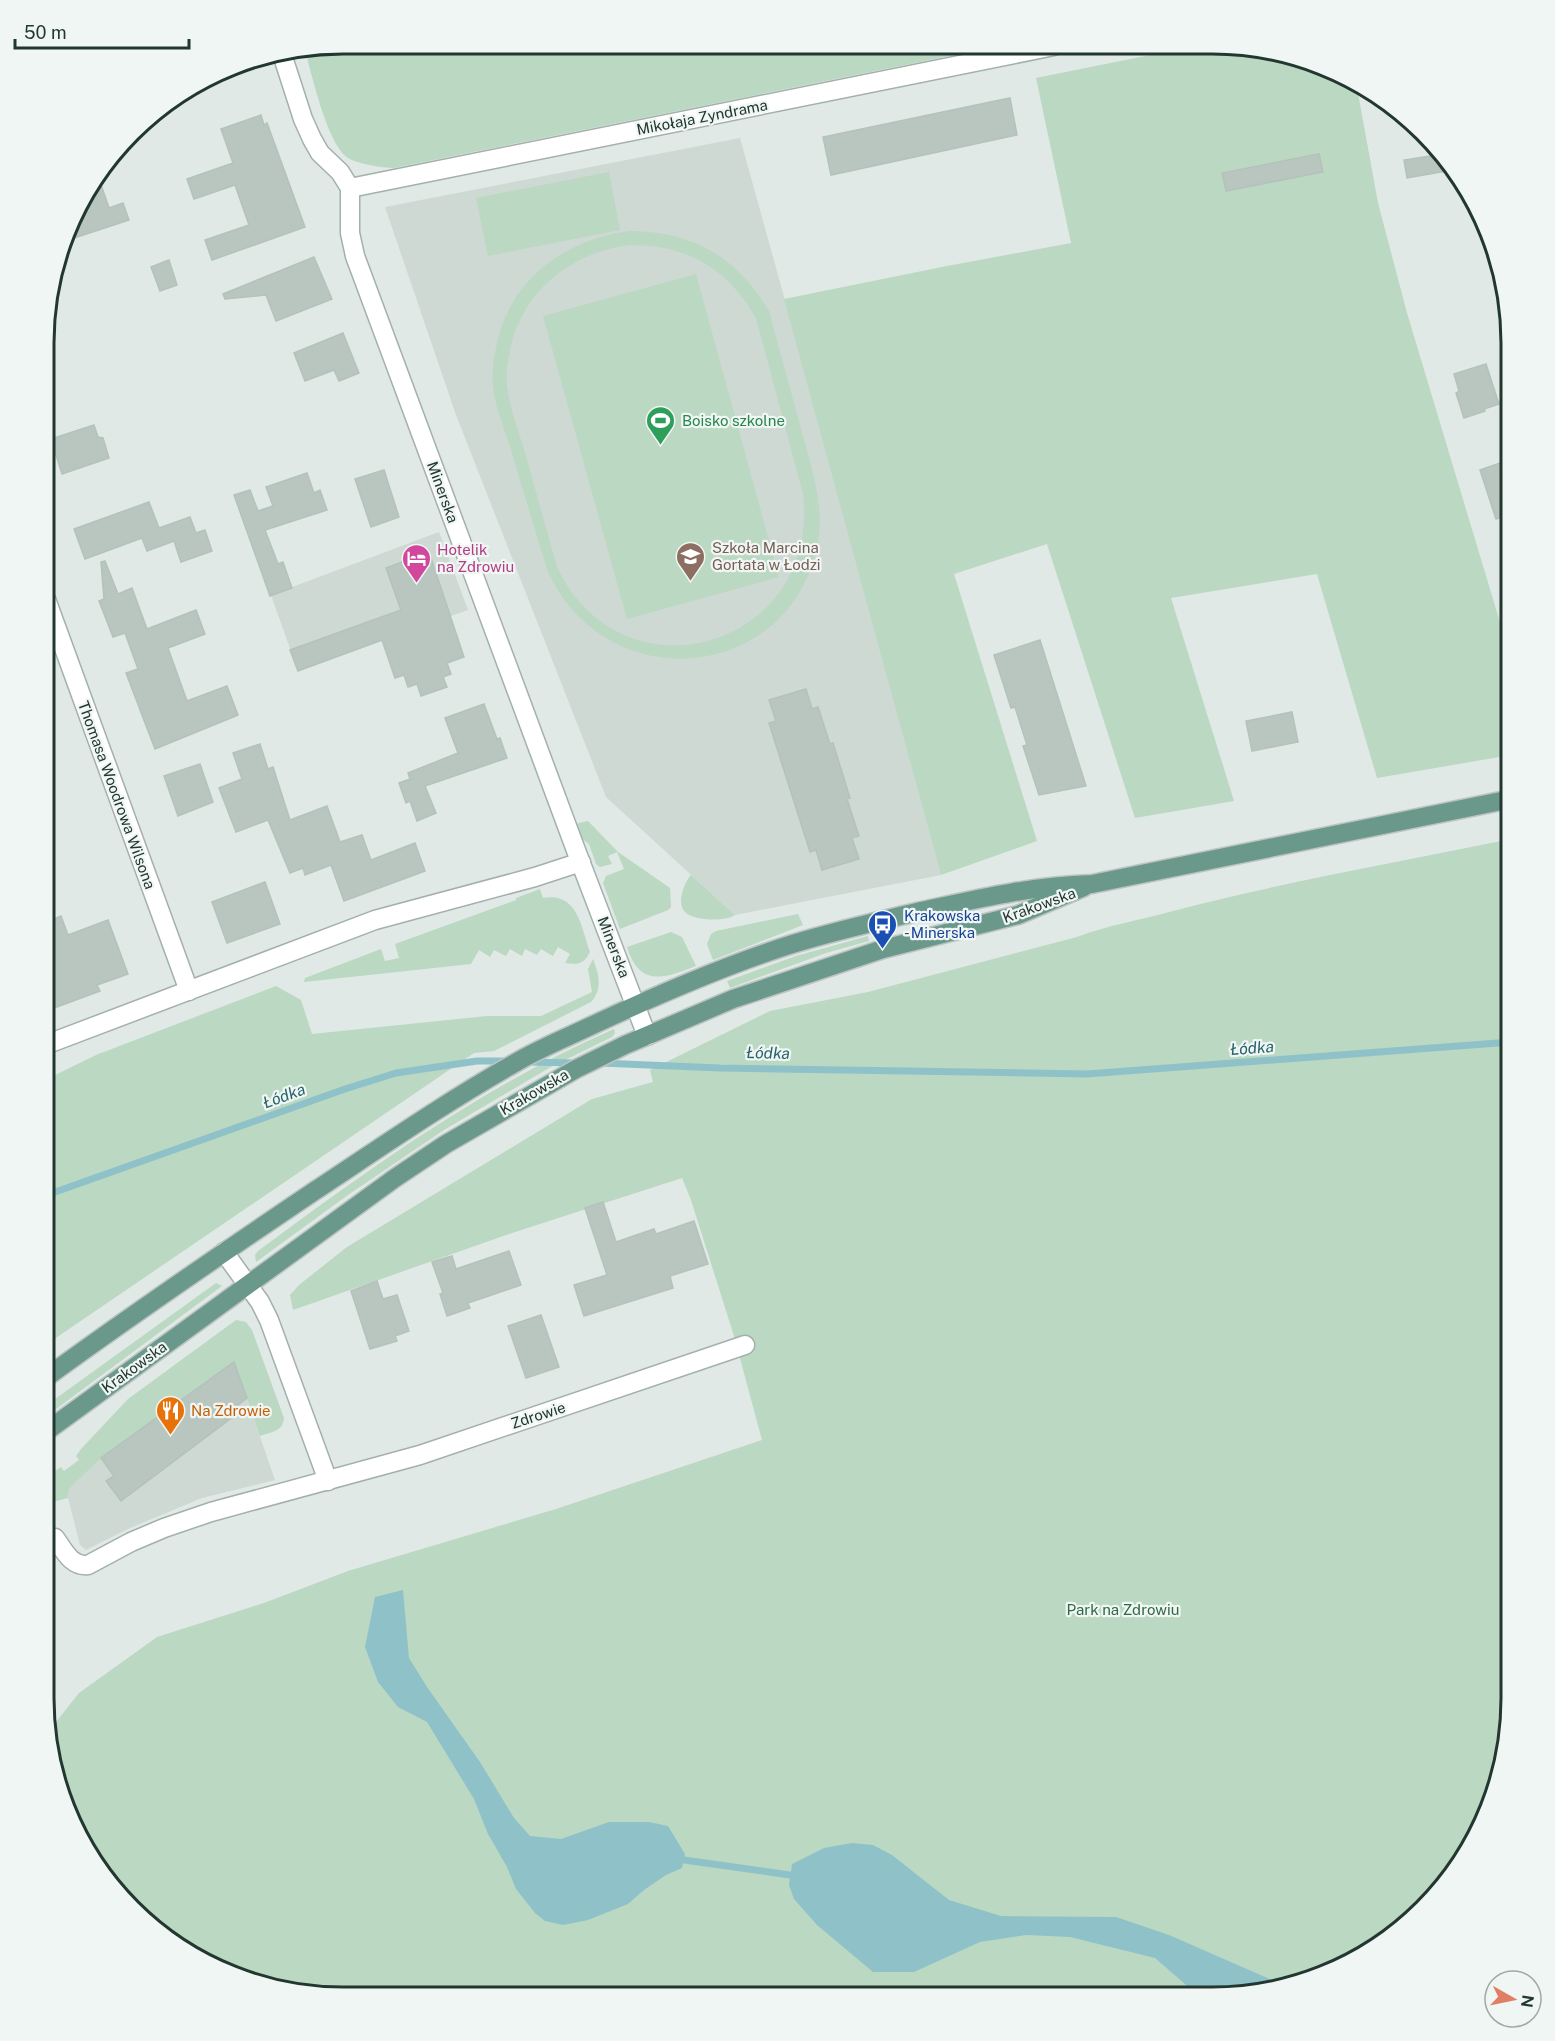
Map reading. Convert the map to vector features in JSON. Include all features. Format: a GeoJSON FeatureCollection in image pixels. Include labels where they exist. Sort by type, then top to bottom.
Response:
{"type":"FeatureCollection","features":[{"type":"Feature","properties":{"kind":"main road","name":"Krakowska"},"geometry":{"type":"LineString","coordinates":[[54,1372],[154,1299],[374,1151],[483,1082],[555,1043],[709,974],[782,947],[859,925],[1014,891],[1054,885],[1092,884],[1501,801]]}},
{"type":"Feature","properties":{"kind":"main road","name":"Krakowska"},"geometry":{"type":"LineString","coordinates":[[54,1426],[395,1178],[446,1144],[558,1078],[625,1045],[733,999],[883,949],[1018,915],[1092,884]]}},
{"type":"Feature","properties":{"kind":"street","name":"Mikołaja Zyndrama"},"geometry":{"type":"LineString","coordinates":[[350,188],[1014,54]]}},
{"type":"Feature","properties":{"kind":"street"},"geometry":{"type":"LineString","coordinates":[[284,61],[312,139],[320,153],[340,172],[350,188]]}},
{"type":"Feature","properties":{"kind":"street","name":"Minerska"},"geometry":{"type":"LineString","coordinates":[[350,188],[350,233],[355,256],[647,1036]]}},
{"type":"Feature","properties":{"kind":"street","name":"Thomasa Woodrowa Wilsona"},"geometry":{"type":"LineString","coordinates":[[54,621],[189,991]]}},
{"type":"Feature","properties":{"kind":"street"},"geometry":{"type":"LineString","coordinates":[[54,1042],[375,920],[517,882],[581,862]]}},
{"type":"Feature","properties":{"kind":"street"},"geometry":{"type":"LineString","coordinates":[[224,1252],[260,1302],[274,1332],[328,1481]]}},
{"type":"Feature","properties":{"kind":"street","name":"Zdrowie"},"geometry":{"type":"LineString","coordinates":[[55,1538],[74,1563],[81,1566],[88,1565],[164,1528],[211,1512],[420,1455],[745,1345]]}},
{"type":"Feature","properties":{"kind":"shaded area","name":"Szkoła Marcina Gortata w Łodzi"},"geometry":{"type":"Polygon","coordinates":[[[740,138],[941,875],[735,915],[606,797],[456,415],[385,207],[740,138]]]}},
{"type":"Feature","properties":{"kind":"shaded area"},"geometry":{"type":"Polygon","coordinates":[[[439,532],[468,610],[298,671],[271,595],[439,532]]]}},
{"type":"Feature","properties":{"kind":"shaded area"},"geometry":{"type":"Polygon","coordinates":[[[234,1362],[275,1480],[202,1498],[128,1529],[86,1550],[80,1545],[68,1498],[69,1489],[101,1458],[234,1362]]]}},
{"type":"Feature","properties":{"kind":"green space"},"geometry":{"type":"Polygon","coordinates":[[[343,54],[959,54],[394,168],[371,165],[348,158],[333,139],[307,56],[343,54]]]}},
{"type":"Feature","properties":{"kind":"green space"},"geometry":{"type":"Polygon","coordinates":[[[1155,54],[1212,54],[1249,56],[1287,64],[1322,76],[1358,94],[1378,203],[1407,313],[1501,626],[1501,757],[1377,778],[1317,574],[1171,598],[1234,801],[1135,818],[1047,544],[954,574],[1037,841],[941,875],[784,299],[1071,243],[1036,78],[1155,54]]]}},
{"type":"Feature","properties":{"kind":"green space"},"geometry":{"type":"Polygon","coordinates":[[[609,172],[620,230],[488,256],[476,198],[609,172]]]}},
{"type":"Feature","properties":{"kind":"green space"},"geometry":{"type":"Polygon","coordinates":[[[630,231],[653,233],[674,236],[712,251],[743,276],[769,311],[815,481],[820,527],[818,542],[801,589],[773,624],[737,647],[695,658],[653,656],[611,641],[575,613],[548,572],[495,400],[493,364],[503,324],[513,302],[527,283],[543,267],[562,254],[583,243],[630,231]],[[631,245],[610,249],[570,265],[553,278],[525,310],[516,329],[508,361],[507,382],[509,399],[557,567],[587,610],[626,636],[669,645],[712,640],[750,621],[781,590],[800,547],[803,494],[756,318],[733,286],[719,273],[688,255],[652,246],[631,245]]]}},
{"type":"Feature","properties":{"kind":"green space","name":"Boisko szkolne"},"geometry":{"type":"Polygon","coordinates":[[[696,274],[779,577],[627,619],[543,316],[696,274]]]}},
{"type":"Feature","properties":{"kind":"green space"},"geometry":{"type":"Polygon","coordinates":[[[588,821],[618,852],[670,888],[671,907],[668,910],[620,929],[603,883],[606,876],[624,869],[617,852],[608,856],[612,864],[600,867],[596,864],[589,844],[581,838],[575,824],[588,821]]]}},
{"type":"Feature","properties":{"kind":"green space","name":"Park na Zdrowiu"},"geometry":{"type":"Polygon","coordinates":[[[1501,841],[1501,1698],[1499,1735],[1486,1791],[1462,1842],[1429,1888],[1388,1927],[1356,1948],[1322,1965],[1287,1977],[1249,1985],[1212,1987],[343,1987],[306,1985],[268,1977],[215,1957],[167,1927],[139,1902],[114,1874],[84,1826],[69,1791],[55,1723],[79,1693],[157,1637],[264,1603],[348,1571],[556,1509],[762,1440],[734,1336],[682,1178],[509,1234],[293,1310],[290,1295],[299,1285],[347,1247],[592,1099],[653,1082],[650,1070],[770,1011],[868,992],[1113,926],[1342,873],[1501,841]]]}},
{"type":"Feature","properties":{"kind":"green space"},"geometry":{"type":"Polygon","coordinates":[[[691,875],[735,915],[724,919],[701,919],[684,911],[681,902],[682,892],[691,875]]]}},
{"type":"Feature","properties":{"kind":"green space"},"geometry":{"type":"Polygon","coordinates":[[[540,889],[543,898],[564,900],[576,913],[590,952],[583,961],[577,964],[565,963],[570,954],[558,947],[553,956],[541,949],[537,955],[525,949],[522,956],[510,949],[506,956],[494,950],[490,957],[479,950],[471,964],[304,982],[305,978],[381,949],[385,961],[399,958],[395,944],[540,889]]]}},
{"type":"Feature","properties":{"kind":"green space"},"geometry":{"type":"Polygon","coordinates":[[[798,914],[803,925],[713,960],[707,944],[711,934],[716,931],[798,914]]]}},
{"type":"Feature","properties":{"kind":"green space"},"geometry":{"type":"Polygon","coordinates":[[[671,932],[682,937],[696,966],[664,976],[646,974],[639,969],[632,960],[627,947],[671,932]]]}},
{"type":"Feature","properties":{"kind":"green space"},"geometry":{"type":"Polygon","coordinates":[[[868,936],[869,941],[826,953],[730,988],[727,981],[796,956],[868,936]]]}},
{"type":"Feature","properties":{"kind":"green space"},"geometry":{"type":"Polygon","coordinates":[[[593,959],[599,981],[597,992],[591,1002],[494,1051],[474,1053],[54,1339],[54,1076],[96,1055],[276,986],[301,1000],[312,1034],[487,1016],[541,1016],[592,992],[588,969],[593,959]]]}},
{"type":"Feature","properties":{"kind":"green space"},"geometry":{"type":"Polygon","coordinates":[[[614,1029],[615,1033],[612,1037],[549,1068],[444,1130],[348,1195],[256,1262],[255,1255],[258,1251],[343,1189],[430,1130],[520,1076],[614,1029]]]}},
{"type":"Feature","properties":{"kind":"green space"},"geometry":{"type":"Polygon","coordinates":[[[216,1283],[222,1286],[54,1411],[54,1400],[216,1283]]]}},
{"type":"Feature","properties":{"kind":"green space"},"geometry":{"type":"Polygon","coordinates":[[[236,1320],[246,1322],[252,1330],[284,1418],[282,1426],[260,1436],[234,1362],[101,1458],[69,1489],[68,1498],[54,1502],[54,1471],[61,1467],[64,1471],[79,1460],[76,1456],[81,1449],[128,1399],[236,1320]]]}},
{"type":"Feature","properties":{"kind":"water"},"geometry":{"type":"Polygon","coordinates":[[[403,1590],[409,1658],[480,1762],[514,1818],[530,1836],[561,1839],[609,1822],[649,1822],[668,1826],[685,1854],[682,1868],[666,1875],[628,1904],[588,1920],[563,1925],[545,1921],[535,1913],[516,1889],[507,1867],[488,1834],[474,1799],[427,1722],[398,1707],[378,1682],[365,1647],[375,1597],[403,1590]]]}},
{"type":"Feature","properties":{"kind":"water"},"geometry":{"type":"Polygon","coordinates":[[[852,1843],[873,1845],[892,1855],[949,1900],[1001,1916],[1116,1917],[1169,1935],[1272,1980],[1249,1985],[1188,1987],[1155,1958],[1070,1937],[1026,1935],[980,1942],[914,1972],[873,1972],[817,1925],[794,1899],[789,1885],[792,1864],[824,1848],[852,1843]]]}},
{"type":"Feature","properties":{"kind":"building"},"geometry":{"type":"Polygon","coordinates":[[[1010,98],[1017,135],[831,175],[823,137],[1010,98]]]}},
{"type":"Feature","properties":{"kind":"building"},"geometry":{"type":"Polygon","coordinates":[[[261,115],[264,125],[267,123],[305,227],[212,260],[205,240],[249,225],[235,185],[194,199],[187,179],[233,163],[221,129],[261,115]]]}},
{"type":"Feature","properties":{"kind":"building"},"geometry":{"type":"Polygon","coordinates":[[[1319,154],[1323,172],[1226,191],[1222,173],[1319,154]]]}},
{"type":"Feature","properties":{"kind":"building"},"geometry":{"type":"Polygon","coordinates":[[[1431,156],[1444,172],[1407,178],[1404,160],[1431,156]]]}},
{"type":"Feature","properties":{"kind":"building"},"geometry":{"type":"Polygon","coordinates":[[[101,186],[109,208],[123,203],[129,220],[74,238],[101,186]]]}},
{"type":"Feature","properties":{"kind":"building"},"geometry":{"type":"Polygon","coordinates":[[[314,257],[332,299],[276,321],[266,295],[225,299],[223,294],[314,257]]]}},
{"type":"Feature","properties":{"kind":"building"},"geometry":{"type":"Polygon","coordinates":[[[169,260],[177,285],[160,291],[151,267],[169,260]]]}},
{"type":"Feature","properties":{"kind":"building"},"geometry":{"type":"Polygon","coordinates":[[[343,333],[359,373],[339,381],[334,370],[305,381],[294,353],[343,333]]]}},
{"type":"Feature","properties":{"kind":"building"},"geometry":{"type":"Polygon","coordinates":[[[1486,364],[1499,404],[1464,418],[1456,393],[1459,391],[1454,374],[1486,364]]]}},
{"type":"Feature","properties":{"kind":"building"},"geometry":{"type":"Polygon","coordinates":[[[94,425],[98,437],[103,438],[109,458],[62,474],[54,449],[54,438],[94,425]]]}},
{"type":"Feature","properties":{"kind":"building"},"geometry":{"type":"Polygon","coordinates":[[[1501,463],[1501,517],[1496,519],[1480,470],[1501,463]]]}},
{"type":"Feature","properties":{"kind":"building"},"geometry":{"type":"Polygon","coordinates":[[[384,470],[399,517],[371,527],[355,479],[384,470]]]}},
{"type":"Feature","properties":{"kind":"building"},"geometry":{"type":"Polygon","coordinates":[[[307,473],[314,493],[320,490],[327,510],[265,530],[278,564],[283,562],[292,588],[270,596],[234,495],[250,490],[258,511],[273,506],[266,487],[307,473]]]}},
{"type":"Feature","properties":{"kind":"building"},"geometry":{"type":"Polygon","coordinates":[[[149,502],[159,528],[190,517],[196,533],[205,530],[212,551],[181,562],[174,541],[147,551],[142,538],[85,559],[74,529],[149,502]]]}},
{"type":"Feature","properties":{"kind":"building"},"geometry":{"type":"Polygon","coordinates":[[[429,552],[464,657],[447,663],[451,674],[443,677],[447,687],[421,696],[417,684],[408,687],[404,675],[395,678],[382,640],[298,671],[290,650],[401,610],[386,568],[429,552]]]}},
{"type":"Feature","properties":{"kind":"building"},"geometry":{"type":"Polygon","coordinates":[[[105,561],[118,594],[132,588],[147,629],[196,610],[205,634],[168,648],[187,701],[227,686],[238,715],[155,749],[126,673],[138,669],[125,633],[113,637],[99,601],[104,599],[101,562],[105,561]]]}},
{"type":"Feature","properties":{"kind":"building"},"geometry":{"type":"Polygon","coordinates":[[[1040,640],[1086,786],[1039,795],[1023,746],[1027,745],[1015,707],[1011,708],[994,655],[1040,640]]]}},
{"type":"Feature","properties":{"kind":"building"},"geometry":{"type":"Polygon","coordinates":[[[806,689],[812,709],[818,707],[830,744],[833,743],[859,836],[852,838],[859,859],[822,870],[816,850],[810,852],[769,723],[776,721],[769,700],[806,689]]]}},
{"type":"Feature","properties":{"kind":"building"},"geometry":{"type":"Polygon","coordinates":[[[484,704],[507,758],[425,786],[436,813],[417,821],[410,801],[406,803],[399,783],[410,779],[408,773],[458,753],[445,718],[484,704]]]}},
{"type":"Feature","properties":{"kind":"building"},"geometry":{"type":"Polygon","coordinates":[[[1292,712],[1298,742],[1252,751],[1246,721],[1292,712]]]}},
{"type":"Feature","properties":{"kind":"building"},"geometry":{"type":"Polygon","coordinates":[[[260,744],[268,769],[273,767],[290,820],[327,806],[340,842],[362,835],[371,860],[415,843],[425,871],[344,901],[331,865],[305,875],[303,868],[290,873],[268,820],[236,832],[219,788],[242,779],[233,753],[260,744]]]}},
{"type":"Feature","properties":{"kind":"building"},"geometry":{"type":"Polygon","coordinates":[[[200,764],[213,802],[178,816],[164,776],[200,764]]]}},
{"type":"Feature","properties":{"kind":"building"},"geometry":{"type":"Polygon","coordinates":[[[265,882],[280,924],[227,943],[212,902],[265,882]]]}},
{"type":"Feature","properties":{"kind":"building"},"geometry":{"type":"Polygon","coordinates":[[[61,916],[68,935],[108,920],[128,974],[97,985],[100,991],[54,1008],[54,919],[61,916]]]}},
{"type":"Feature","properties":{"kind":"building"},"geometry":{"type":"Polygon","coordinates":[[[603,1202],[616,1242],[654,1229],[656,1234],[694,1221],[708,1264],[670,1276],[673,1288],[584,1316],[574,1285],[607,1275],[585,1208],[603,1202]]]}},
{"type":"Feature","properties":{"kind":"building"},"geometry":{"type":"Polygon","coordinates":[[[509,1251],[521,1285],[468,1303],[470,1308],[447,1316],[440,1294],[443,1293],[432,1262],[452,1256],[456,1269],[509,1251]]]}},
{"type":"Feature","properties":{"kind":"building"},"geometry":{"type":"Polygon","coordinates":[[[377,1281],[383,1299],[397,1295],[409,1331],[395,1336],[397,1341],[370,1349],[351,1291],[377,1281]]]}},
{"type":"Feature","properties":{"kind":"building"},"geometry":{"type":"Polygon","coordinates":[[[541,1315],[559,1367],[526,1378],[508,1326],[541,1315]]]}},
{"type":"Feature","properties":{"kind":"building","name":"Na Zdrowie"},"geometry":{"type":"Polygon","coordinates":[[[234,1362],[247,1398],[234,1408],[238,1413],[121,1501],[106,1481],[114,1476],[101,1458],[234,1362]]]}},
{"type":"Feature","properties":{"kind":"waterway","name":"Łódka"},"geometry":{"type":"LineString","coordinates":[[600,1063],[720,1068],[1087,1074],[1501,1043]]}},
{"type":"Feature","properties":{"kind":"waterway","name":"Łódka"},"geometry":{"type":"LineString","coordinates":[[54,1192],[396,1073],[477,1061],[508,1061]]}},
{"type":"Feature","properties":{"kind":"waterway","name":"Łódka"},"geometry":{"type":"LineString","coordinates":[[528,1062],[577,1063]]}},
{"type":"Feature","properties":{"kind":"waterway"},"geometry":{"type":"LineString","coordinates":[[684,1860],[790,1875]]}},
{"type":"Feature","properties":{"kind":"place","name":"Boisko szkolne"},"geometry":{"type":"Point","coordinates":[661,446]}},
{"type":"Feature","properties":{"kind":"place","name":"Szkoła Marcina Gortata w Łodzi"},"geometry":{"type":"Point","coordinates":[691,582]}},
{"type":"Feature","properties":{"kind":"place","name":"Hotelik na Zdrowiu"},"geometry":{"type":"Point","coordinates":[416,584]}},
{"type":"Feature","properties":{"kind":"place","name":"Krakowska - Minerska"},"geometry":{"type":"Point","coordinates":[883,950]}},
{"type":"Feature","properties":{"kind":"place","name":"Na Zdrowie"},"geometry":{"type":"Point","coordinates":[170,1436]}}]}
